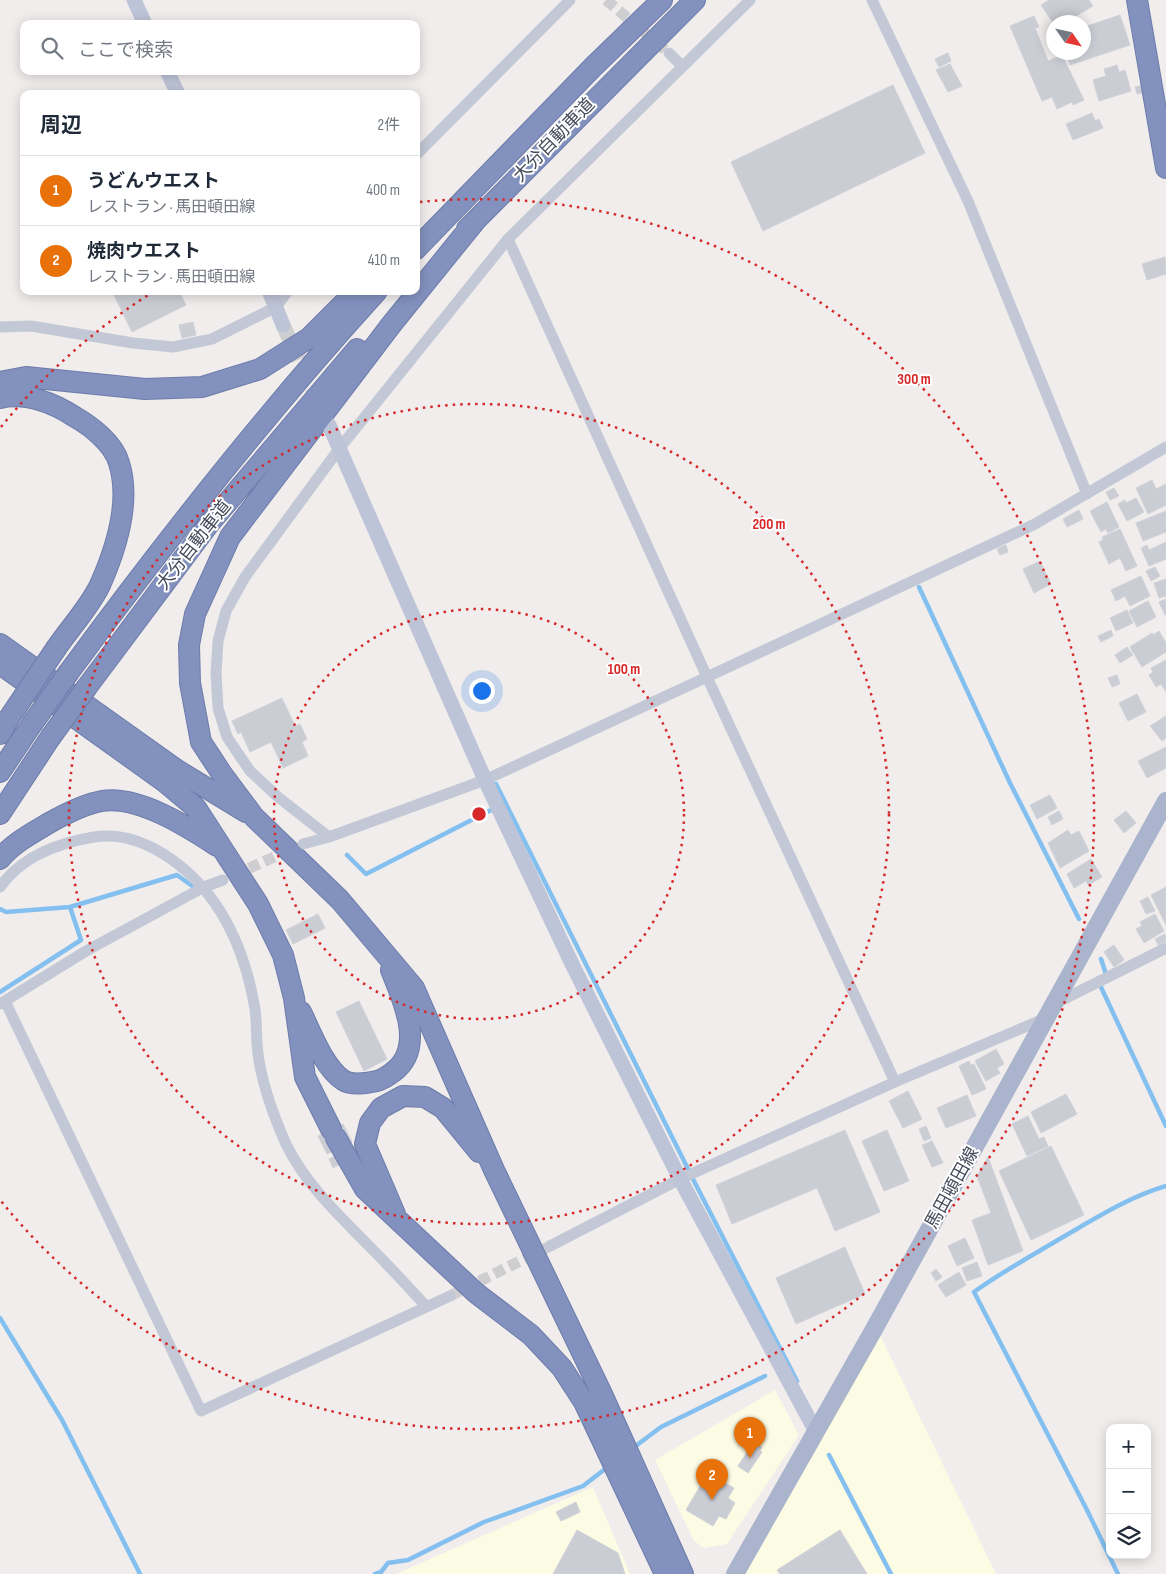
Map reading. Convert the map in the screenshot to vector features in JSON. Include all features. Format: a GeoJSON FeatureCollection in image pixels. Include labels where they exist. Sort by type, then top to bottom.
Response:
{"type":"FeatureCollection","features":[{"type":"Feature","properties":{"kind":"highway","name":"大分自動車道"},"geometry":{"type":"LineString","coordinates":[[420,245],[593,67],[662,0]]}},
{"type":"Feature","properties":{"kind":"highway","name":"大分自動車道"},"geometry":{"type":"LineString","coordinates":[[420,279],[695,0]]}},
{"type":"Feature","properties":{"kind":"highway"},"geometry":{"type":"LineString","coordinates":[[1137,0],[1166,168]]}},
{"type":"Feature","properties":{"kind":"highway"},"geometry":{"type":"LineString","coordinates":[[420,226],[593,67]]}},
{"type":"Feature","properties":{"kind":"highway"},"geometry":{"type":"LineString","coordinates":[[420,289],[476,220]]}},
{"type":"Feature","properties":{"kind":"highway"},"geometry":{"type":"LineString","coordinates":[[0,382],[26,377],[144,389],[202,387],[260,369],[309,338],[352,295]]}},
{"type":"Feature","properties":{"kind":"highway","name":"大分自動車道"},"geometry":{"type":"LineString","coordinates":[[0,772],[69,672],[191,510],[315,360],[373,295]]}},
{"type":"Feature","properties":{"kind":"highway","name":"大分自動車道"},"geometry":{"type":"LineString","coordinates":[[0,814],[86,687],[209,524],[276,442],[405,295]]}},
{"type":"Feature","properties":{"kind":"highway"},"geometry":{"type":"LineString","coordinates":[[415,295],[230,537],[195,614],[189,645],[190,683],[201,742],[254,817],[340,900],[414,988],[494,1170],[602,1394],[684,1574]]}},
{"type":"Feature","properties":{"kind":"highway"},"geometry":{"type":"LineString","coordinates":[[0,398],[42,399],[86,423],[105,442],[119,461],[123,485],[123,509],[117,536],[100,586],[4,726]]}},
{"type":"Feature","properties":{"kind":"highway"},"geometry":{"type":"LineString","coordinates":[[0,644],[177,770],[254,817]]}},
{"type":"Feature","properties":{"kind":"highway"},"geometry":{"type":"LineString","coordinates":[[0,664],[196,808],[227,853],[258,904],[283,955],[294,998],[305,1077],[365,1189],[400,1225],[476,1293],[531,1335],[562,1368],[584,1402],[665,1574]]}},
{"type":"Feature","properties":{"kind":"highway"},"geometry":{"type":"LineString","coordinates":[[1,858],[27,836],[52,821],[85,805],[103,801],[140,807],[180,822],[227,853]]}},
{"type":"Feature","properties":{"kind":"highway"},"geometry":{"type":"LineString","coordinates":[[294,998],[326,1062],[344,1081],[363,1084],[383,1079],[402,1066],[411,1045],[404,1002],[384,954]]}},
{"type":"Feature","properties":{"kind":"highway"},"geometry":{"type":"LineString","coordinates":[[400,1225],[365,1144],[370,1123],[381,1108],[404,1096],[425,1097],[443,1108],[494,1170]]}},
{"type":"Feature","properties":{"kind":"main road","name":"馬田頓田線"},"geometry":{"type":"LineString","coordinates":[[735,1574],[815,1430],[873,1331],[1166,801]]}},
{"type":"Feature","properties":{"kind":"street"},"geometry":{"type":"LineString","coordinates":[[134,0],[143,20]]}},
{"type":"Feature","properties":{"kind":"street"},"geometry":{"type":"LineString","coordinates":[[420,151],[570,0]]}},
{"type":"Feature","properties":{"kind":"street"},"geometry":{"type":"LineString","coordinates":[[328,837],[278,797],[250,771],[227,737],[218,708],[216,673],[218,641],[226,612],[255,563],[339,449],[508,239],[750,0]]}},
{"type":"Feature","properties":{"kind":"street"},"geometry":{"type":"LineString","coordinates":[[872,0],[968,201],[1087,494]]}},
{"type":"Feature","properties":{"kind":"street"},"geometry":{"type":"LineString","coordinates":[[669,53],[682,66]]}},
{"type":"Feature","properties":{"kind":"street"},"geometry":{"type":"LineString","coordinates":[[169,75],[176,90]]}},
{"type":"Feature","properties":{"kind":"street"},"geometry":{"type":"LineString","coordinates":[[508,239],[707,677],[895,1082]]}},
{"type":"Feature","properties":{"kind":"street"},"geometry":{"type":"LineString","coordinates":[[271,295],[283,325]]}},
{"type":"Feature","properties":{"kind":"street"},"geometry":{"type":"LineString","coordinates":[[0,327],[31,326],[133,343],[173,347],[212,338],[276,308],[285,295]]}},
{"type":"Feature","properties":{"kind":"street"},"geometry":{"type":"LineString","coordinates":[[329,425],[485,780],[573,966],[680,1179],[815,1430]]}},
{"type":"Feature","properties":{"kind":"street"},"geometry":{"type":"LineString","coordinates":[[302,844],[328,837],[485,780],[1035,524],[1166,447]]}},
{"type":"Feature","properties":{"kind":"street"},"geometry":{"type":"LineString","coordinates":[[0,886],[17,867],[58,844],[114,835],[156,848],[187,870],[204,887],[224,917],[246,970],[255,1010],[258,1056],[270,1103],[286,1144],[306,1177],[335,1212],[426,1306]]}},
{"type":"Feature","properties":{"kind":"street"},"geometry":{"type":"LineString","coordinates":[[223,880],[204,887],[86,951],[3,1003],[201,1411],[450,1296]]}},
{"type":"Feature","properties":{"kind":"street"},"geometry":{"type":"LineString","coordinates":[[550,1246],[680,1179],[1050,1011],[1166,948]]}},
{"type":"Feature","properties":{"kind":"shaded area"},"geometry":{"type":"Polygon","coordinates":[[[880,1335],[996,1574],[745,1574],[880,1335]]]}},
{"type":"Feature","properties":{"kind":"shaded area"},"geometry":{"type":"Polygon","coordinates":[[[775,1390],[799,1435],[727,1544],[704,1548],[694,1541],[655,1460],[775,1390]]]}},
{"type":"Feature","properties":{"kind":"shaded area"},"geometry":{"type":"Polygon","coordinates":[[[593,1487],[630,1574],[396,1574],[593,1487]]]}},
{"type":"Feature","properties":{"kind":"building"},"geometry":{"type":"Polygon","coordinates":[[[1049,0],[1089,0],[1093,6],[1078,15],[1048,15],[1041,5],[1049,0]]]}},
{"type":"Feature","properties":{"kind":"building"},"geometry":{"type":"Polygon","coordinates":[[[1120,15],[1130,45],[1091,58],[1091,25],[1120,15]]]}},
{"type":"Feature","properties":{"kind":"building"},"geometry":{"type":"Polygon","coordinates":[[[1034,16],[1039,27],[1035,28],[1046,60],[1064,60],[1084,100],[1073,105],[1072,102],[1057,109],[1052,97],[1042,101],[1010,26],[1034,16]]]}},
{"type":"Feature","properties":{"kind":"building"},"geometry":{"type":"Polygon","coordinates":[[[948,53],[951,61],[939,67],[935,59],[948,53]]]}},
{"type":"Feature","properties":{"kind":"building"},"geometry":{"type":"Polygon","coordinates":[[[1068,60],[1085,60],[1070,65],[1068,60]]]}},
{"type":"Feature","properties":{"kind":"building"},"geometry":{"type":"Polygon","coordinates":[[[950,64],[962,86],[948,92],[936,70],[950,64]]]}},
{"type":"Feature","properties":{"kind":"building"},"geometry":{"type":"Polygon","coordinates":[[[1117,65],[1119,72],[1125,70],[1131,91],[1099,101],[1093,80],[1106,76],[1104,69],[1117,65]]]}},
{"type":"Feature","properties":{"kind":"building"},"geometry":{"type":"Polygon","coordinates":[[[893,85],[925,153],[763,231],[731,162],[893,85]]]}},
{"type":"Feature","properties":{"kind":"building"},"geometry":{"type":"Polygon","coordinates":[[[1144,85],[1145,92],[1137,94],[1135,87],[1144,85]]]}},
{"type":"Feature","properties":{"kind":"building"},"geometry":{"type":"Polygon","coordinates":[[[1092,113],[1095,121],[1099,119],[1103,128],[1073,140],[1066,124],[1092,113]]]}},
{"type":"Feature","properties":{"kind":"building"},"geometry":{"type":"Polygon","coordinates":[[[1165,257],[1166,274],[1147,280],[1142,264],[1165,257]]]}},
{"type":"Feature","properties":{"kind":"building"},"geometry":{"type":"Polygon","coordinates":[[[114,295],[181,295],[186,305],[132,332],[114,295]]]}},
{"type":"Feature","properties":{"kind":"building"},"geometry":{"type":"Polygon","coordinates":[[[193,322],[196,335],[182,338],[179,325],[193,322]]]}},
{"type":"Feature","properties":{"kind":"building"},"geometry":{"type":"Polygon","coordinates":[[[1152,480],[1156,489],[1166,484],[1166,505],[1148,514],[1136,488],[1152,480]]]}},
{"type":"Feature","properties":{"kind":"building"},"geometry":{"type":"Polygon","coordinates":[[[1114,488],[1119,496],[1110,500],[1106,492],[1114,488]]]}},
{"type":"Feature","properties":{"kind":"building"},"geometry":{"type":"Polygon","coordinates":[[[1136,498],[1144,512],[1127,521],[1118,504],[1125,500],[1126,503],[1136,498]]]}},
{"type":"Feature","properties":{"kind":"building"},"geometry":{"type":"Polygon","coordinates":[[[1107,502],[1119,527],[1108,533],[1106,529],[1101,532],[1090,511],[1107,502]]]}},
{"type":"Feature","properties":{"kind":"building"},"geometry":{"type":"Polygon","coordinates":[[[1079,510],[1083,519],[1067,527],[1063,519],[1079,510]]]}},
{"type":"Feature","properties":{"kind":"building"},"geometry":{"type":"Polygon","coordinates":[[[1166,511],[1166,532],[1143,541],[1136,523],[1166,511]]]}},
{"type":"Feature","properties":{"kind":"building"},"geometry":{"type":"Polygon","coordinates":[[[1120,529],[1137,566],[1126,571],[1120,558],[1109,564],[1099,542],[1103,540],[1102,537],[1120,529]]]}},
{"type":"Feature","properties":{"kind":"building"},"geometry":{"type":"Polygon","coordinates":[[[1166,542],[1166,559],[1149,566],[1141,548],[1147,545],[1149,550],[1166,542]]]}},
{"type":"Feature","properties":{"kind":"building"},"geometry":{"type":"Polygon","coordinates":[[[1006,545],[1008,552],[1000,555],[997,549],[1006,545]]]}},
{"type":"Feature","properties":{"kind":"building"},"geometry":{"type":"Polygon","coordinates":[[[1040,561],[1051,584],[1034,593],[1023,569],[1040,561]]]}},
{"type":"Feature","properties":{"kind":"building"},"geometry":{"type":"Polygon","coordinates":[[[1155,567],[1160,576],[1151,581],[1146,571],[1155,567]]]}},
{"type":"Feature","properties":{"kind":"building"},"geometry":{"type":"Polygon","coordinates":[[[1141,576],[1150,596],[1130,606],[1125,596],[1116,601],[1111,590],[1141,576]]]}},
{"type":"Feature","properties":{"kind":"building"},"geometry":{"type":"Polygon","coordinates":[[[1166,579],[1166,596],[1159,598],[1154,583],[1166,579]]]}},
{"type":"Feature","properties":{"kind":"building"},"geometry":{"type":"Polygon","coordinates":[[[1166,599],[1166,615],[1165,615],[1159,602],[1166,599]]]}},
{"type":"Feature","properties":{"kind":"building"},"geometry":{"type":"Polygon","coordinates":[[[1148,601],[1156,617],[1137,627],[1129,611],[1148,601]]]}},
{"type":"Feature","properties":{"kind":"building"},"geometry":{"type":"Polygon","coordinates":[[[1127,610],[1133,623],[1116,631],[1110,618],[1127,610]]]}},
{"type":"Feature","properties":{"kind":"building"},"geometry":{"type":"Polygon","coordinates":[[[1111,630],[1113,636],[1101,642],[1098,636],[1111,630]]]}},
{"type":"Feature","properties":{"kind":"building"},"geometry":{"type":"Polygon","coordinates":[[[1159,631],[1166,643],[1166,652],[1142,667],[1130,647],[1152,633],[1153,635],[1159,631]]]}},
{"type":"Feature","properties":{"kind":"building"},"geometry":{"type":"Polygon","coordinates":[[[1127,647],[1133,655],[1120,663],[1115,655],[1127,647]]]}},
{"type":"Feature","properties":{"kind":"building"},"geometry":{"type":"Polygon","coordinates":[[[1166,660],[1166,692],[1161,684],[1156,687],[1149,675],[1153,672],[1151,668],[1166,660]]]}},
{"type":"Feature","properties":{"kind":"building"},"geometry":{"type":"Polygon","coordinates":[[[1117,675],[1120,684],[1112,687],[1108,678],[1117,675]]]}},
{"type":"Feature","properties":{"kind":"building"},"geometry":{"type":"Polygon","coordinates":[[[1137,694],[1146,712],[1128,721],[1119,703],[1137,694]]]}},
{"type":"Feature","properties":{"kind":"building"},"geometry":{"type":"Polygon","coordinates":[[[282,698],[295,726],[300,724],[307,739],[302,742],[308,756],[283,768],[271,742],[250,752],[241,732],[238,734],[232,721],[282,698]]]}},
{"type":"Feature","properties":{"kind":"building"},"geometry":{"type":"Polygon","coordinates":[[[1166,716],[1166,738],[1162,741],[1150,726],[1166,716]]]}},
{"type":"Feature","properties":{"kind":"building"},"geometry":{"type":"Polygon","coordinates":[[[1166,747],[1166,768],[1147,778],[1138,761],[1166,747]]]}},
{"type":"Feature","properties":{"kind":"building"},"geometry":{"type":"Polygon","coordinates":[[[1050,795],[1057,808],[1037,819],[1030,805],[1050,795]]]}},
{"type":"Feature","properties":{"kind":"building"},"geometry":{"type":"Polygon","coordinates":[[[1059,811],[1063,819],[1052,825],[1048,817],[1059,811]]]}},
{"type":"Feature","properties":{"kind":"building"},"geometry":{"type":"Polygon","coordinates":[[[1126,811],[1136,823],[1124,833],[1114,820],[1126,811]]]}},
{"type":"Feature","properties":{"kind":"building"},"geometry":{"type":"Polygon","coordinates":[[[1068,830],[1071,835],[1079,831],[1089,851],[1060,868],[1048,843],[1068,830]]]}},
{"type":"Feature","properties":{"kind":"building"},"geometry":{"type":"Polygon","coordinates":[[[1091,859],[1102,877],[1088,885],[1086,881],[1074,888],[1067,874],[1091,859]]]}},
{"type":"Feature","properties":{"kind":"building"},"geometry":{"type":"Polygon","coordinates":[[[1166,887],[1166,925],[1151,895],[1166,887]]]}},
{"type":"Feature","properties":{"kind":"building"},"geometry":{"type":"Polygon","coordinates":[[[1148,897],[1155,911],[1146,914],[1140,901],[1148,897]]]}},
{"type":"Feature","properties":{"kind":"building"},"geometry":{"type":"Polygon","coordinates":[[[318,914],[325,928],[293,944],[286,930],[318,914]]]}},
{"type":"Feature","properties":{"kind":"building"},"geometry":{"type":"Polygon","coordinates":[[[1155,914],[1164,931],[1144,943],[1136,929],[1142,926],[1140,922],[1155,914]]]}},
{"type":"Feature","properties":{"kind":"building"},"geometry":{"type":"Polygon","coordinates":[[[1165,934],[1166,941],[1158,945],[1155,939],[1165,934]]]}},
{"type":"Feature","properties":{"kind":"building"},"geometry":{"type":"Polygon","coordinates":[[[1114,945],[1124,960],[1114,967],[1104,952],[1114,945]]]}},
{"type":"Feature","properties":{"kind":"building"},"geometry":{"type":"Polygon","coordinates":[[[359,1001],[387,1059],[364,1071],[336,1012],[359,1001]]]}},
{"type":"Feature","properties":{"kind":"building"},"geometry":{"type":"Polygon","coordinates":[[[996,1049],[1004,1064],[997,1068],[1000,1073],[986,1081],[975,1061],[996,1049]]]}},
{"type":"Feature","properties":{"kind":"building"},"geometry":{"type":"Polygon","coordinates":[[[969,1061],[971,1065],[974,1064],[986,1089],[972,1095],[959,1066],[969,1061]]]}},
{"type":"Feature","properties":{"kind":"building"},"geometry":{"type":"Polygon","coordinates":[[[908,1091],[922,1119],[903,1128],[889,1101],[908,1091]]]}},
{"type":"Feature","properties":{"kind":"building"},"geometry":{"type":"Polygon","coordinates":[[[1066,1094],[1077,1114],[1041,1133],[1031,1112],[1066,1094]]]}},
{"type":"Feature","properties":{"kind":"building"},"geometry":{"type":"Polygon","coordinates":[[[967,1095],[976,1116],[946,1128],[937,1108],[967,1095]]]}},
{"type":"Feature","properties":{"kind":"building"},"geometry":{"type":"Polygon","coordinates":[[[1028,1116],[1039,1139],[1044,1137],[1048,1146],[1027,1156],[1012,1124],[1028,1116]]]}},
{"type":"Feature","properties":{"kind":"building"},"geometry":{"type":"Polygon","coordinates":[[[343,1124],[352,1142],[327,1154],[318,1136],[343,1124]]]}},
{"type":"Feature","properties":{"kind":"building"},"geometry":{"type":"Polygon","coordinates":[[[926,1126],[931,1138],[924,1141],[919,1129],[926,1126]]]}},
{"type":"Feature","properties":{"kind":"building"},"geometry":{"type":"Polygon","coordinates":[[[845,1130],[880,1212],[835,1231],[817,1188],[732,1224],[716,1185],[845,1130]]]}},
{"type":"Feature","properties":{"kind":"building"},"geometry":{"type":"Polygon","coordinates":[[[887,1130],[909,1181],[884,1191],[862,1141],[887,1130]]]}},
{"type":"Feature","properties":{"kind":"building"},"geometry":{"type":"Polygon","coordinates":[[[932,1141],[943,1163],[932,1167],[922,1145],[932,1141]]]}},
{"type":"Feature","properties":{"kind":"building"},"geometry":{"type":"Polygon","coordinates":[[[360,1143],[365,1152],[333,1168],[329,1159],[360,1143]]]}},
{"type":"Feature","properties":{"kind":"building"},"geometry":{"type":"Polygon","coordinates":[[[1051,1146],[1084,1215],[1031,1240],[999,1171],[1051,1146]]]}},
{"type":"Feature","properties":{"kind":"building"},"geometry":{"type":"Polygon","coordinates":[[[988,1157],[1023,1251],[988,1265],[972,1220],[991,1213],[977,1176],[988,1157]]]}},
{"type":"Feature","properties":{"kind":"building"},"geometry":{"type":"Polygon","coordinates":[[[965,1238],[974,1258],[957,1266],[948,1246],[965,1238]]]}},
{"type":"Feature","properties":{"kind":"building"},"geometry":{"type":"Polygon","coordinates":[[[845,1247],[865,1294],[796,1324],[776,1278],[845,1247]]]}},
{"type":"Feature","properties":{"kind":"building"},"geometry":{"type":"Polygon","coordinates":[[[977,1262],[982,1276],[967,1281],[962,1268],[977,1262]]]}},
{"type":"Feature","properties":{"kind":"building"},"geometry":{"type":"Polygon","coordinates":[[[936,1269],[942,1277],[936,1281],[931,1273],[936,1269]]]}},
{"type":"Feature","properties":{"kind":"building"},"geometry":{"type":"Polygon","coordinates":[[[959,1272],[966,1285],[946,1297],[938,1285],[959,1272]]]}},
{"type":"Feature","properties":{"kind":"building"},"geometry":{"type":"Polygon","coordinates":[[[754,1442],[762,1447],[760,1451],[762,1452],[748,1473],[738,1466],[754,1442]]]}},
{"type":"Feature","properties":{"kind":"building"},"geometry":{"type":"Polygon","coordinates":[[[708,1473],[734,1488],[728,1498],[735,1503],[726,1519],[719,1516],[713,1526],[686,1510],[708,1473]]]}},
{"type":"Feature","properties":{"kind":"building"},"geometry":{"type":"Polygon","coordinates":[[[576,1502],[580,1512],[561,1521],[556,1512],[576,1502]]]}},
{"type":"Feature","properties":{"kind":"building"},"geometry":{"type":"Polygon","coordinates":[[[577,1530],[618,1553],[625,1574],[553,1574],[577,1530]]]}},
{"type":"Feature","properties":{"kind":"building"},"geometry":{"type":"Polygon","coordinates":[[[840,1530],[867,1574],[780,1574],[777,1570],[840,1530]]]}},
{"type":"Feature","properties":{"kind":"waterway"},"geometry":{"type":"LineString","coordinates":[[919,587],[1010,783],[1079,919]]}},
{"type":"Feature","properties":{"kind":"waterway"},"geometry":{"type":"LineString","coordinates":[[496,784],[695,1183],[797,1381]]}},
{"type":"Feature","properties":{"kind":"waterway"},"geometry":{"type":"LineString","coordinates":[[347,855],[366,874],[495,808]]}},
{"type":"Feature","properties":{"kind":"waterway"},"geometry":{"type":"LineString","coordinates":[[0,909],[6,912],[70,907],[177,875],[195,888]]}},
{"type":"Feature","properties":{"kind":"waterway"},"geometry":{"type":"LineString","coordinates":[[0,992],[81,940],[70,907]]}},
{"type":"Feature","properties":{"kind":"waterway"},"geometry":{"type":"LineString","coordinates":[[1101,959],[1106,974]]}},
{"type":"Feature","properties":{"kind":"waterway"},"geometry":{"type":"LineString","coordinates":[[1101,982],[1100,985],[1166,1126]]}},
{"type":"Feature","properties":{"kind":"waterway"},"geometry":{"type":"LineString","coordinates":[[1118,1574],[974,1292],[1007,1270],[1100,1215],[1139,1196],[1166,1186]]}},
{"type":"Feature","properties":{"kind":"waterway"},"geometry":{"type":"LineString","coordinates":[[0,1318],[62,1420],[140,1574]]}},
{"type":"Feature","properties":{"kind":"waterway"},"geometry":{"type":"LineString","coordinates":[[633,1448],[661,1427],[765,1376]]}},
{"type":"Feature","properties":{"kind":"waterway"},"geometry":{"type":"LineString","coordinates":[[829,1455],[891,1574]]}},
{"type":"Feature","properties":{"kind":"waterway"},"geometry":{"type":"LineString","coordinates":[[375,1574],[381,1572],[388,1563],[408,1560],[484,1522],[583,1486],[609,1466]]}},
{"type":"Feature","properties":{"kind":"tunnel"},"geometry":{"type":"LineString","coordinates":[[606,0],[669,53]]}},
{"type":"Feature","properties":{"kind":"tunnel"},"geometry":{"type":"LineString","coordinates":[[283,325],[320,405]]}},
{"type":"Feature","properties":{"kind":"tunnel"},"geometry":{"type":"LineString","coordinates":[[234,875],[292,849]]}},
{"type":"Feature","properties":{"kind":"tunnel"},"geometry":{"type":"LineString","coordinates":[[450,1296],[550,1246]]}},
{"type":"Feature","properties":{"kind":"place","name":"うどんウエスト"},"geometry":{"type":"Point","coordinates":[750,1458]}},
{"type":"Feature","properties":{"kind":"place","name":"焼肉ウエスト"},"geometry":{"type":"Point","coordinates":[712,1500]}}]}
